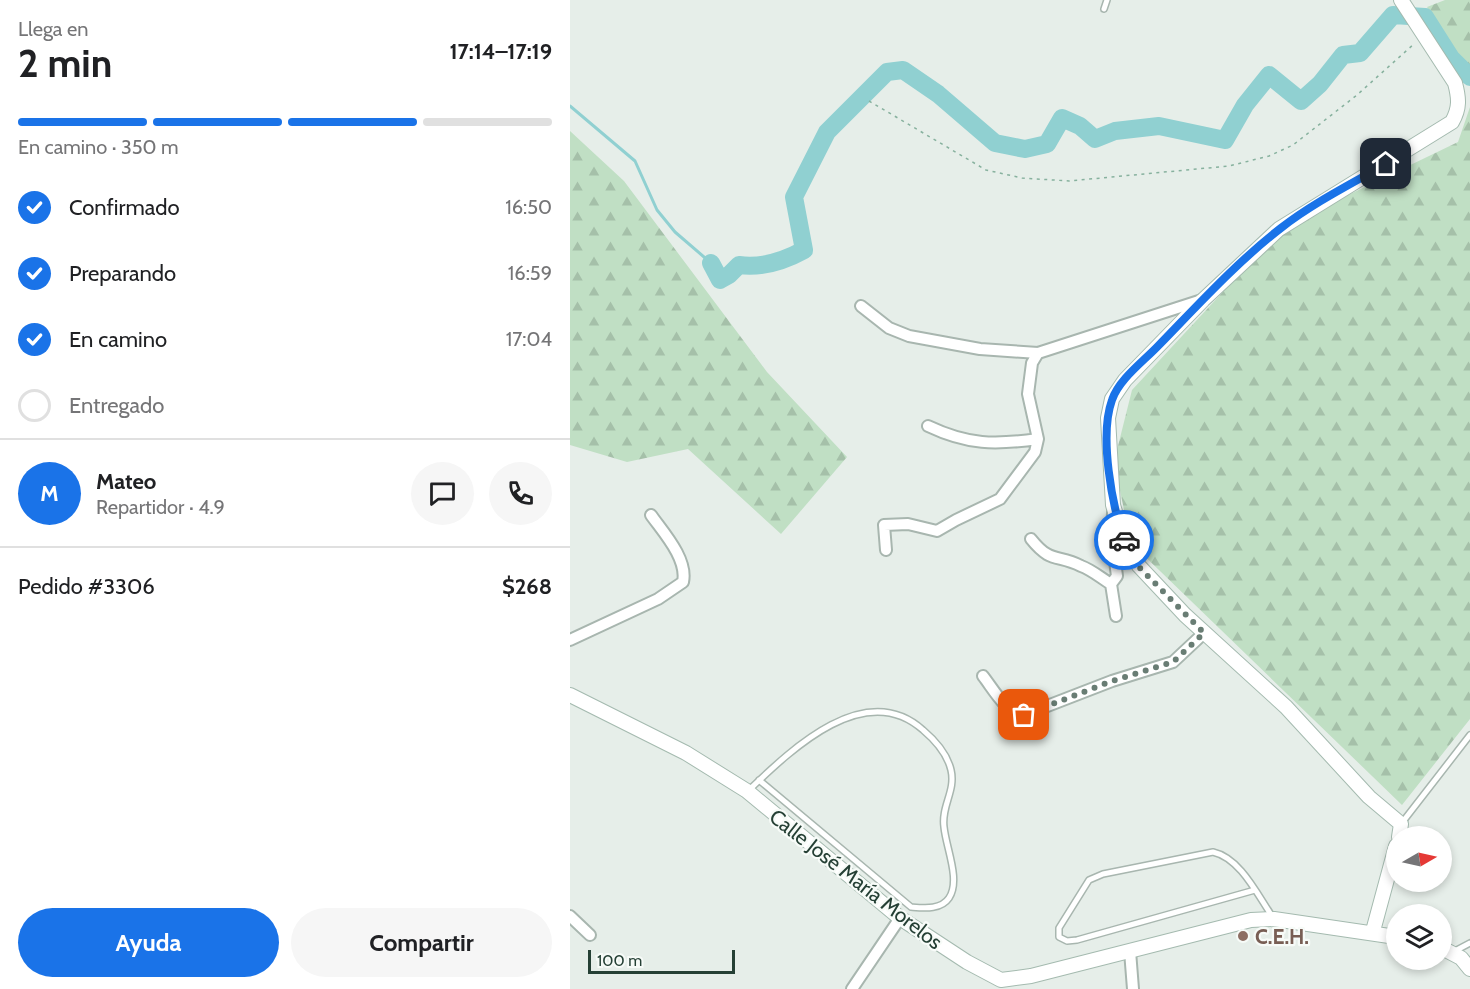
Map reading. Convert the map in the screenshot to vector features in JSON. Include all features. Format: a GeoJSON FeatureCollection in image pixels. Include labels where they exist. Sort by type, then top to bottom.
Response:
{"type":"FeatureCollection","features":[{"type":"Feature","properties":{"kind":"street"},"geometry":{"type":"LineString","coordinates":[[1116,616],[1111,584],[1117,576],[1112,539],[1113,505],[1108,437],[1112,399],[1125,380],[1203,300],[1290,221],[1427,140],[1452,122],[1457,113],[1459,98],[1455,83],[1403,3]]}},
{"type":"Feature","properties":{"kind":"street"},"geometry":{"type":"LineString","coordinates":[[861,306],[889,328],[909,336],[980,349],[1038,352],[1203,300]]}},
{"type":"Feature","properties":{"kind":"street"},"geometry":{"type":"LineString","coordinates":[[886,550],[884,525],[908,524],[937,531],[1000,499],[1035,452],[1038,439],[1028,394],[1032,363],[1038,352]]}},
{"type":"Feature","properties":{"kind":"street"},"geometry":{"type":"LineString","coordinates":[[928,426],[953,437],[985,444],[1038,439]]}},
{"type":"Feature","properties":{"kind":"street"},"geometry":{"type":"LineString","coordinates":[[1113,505],[1125,545],[1138,566],[1204,633],[1286,707],[1396,826]]}},
{"type":"Feature","properties":{"kind":"street"},"geometry":{"type":"LineString","coordinates":[[570,640],[658,599],[683,582],[684,570],[674,549],[651,515]]}},
{"type":"Feature","properties":{"kind":"street"},"geometry":{"type":"LineString","coordinates":[[1031,539],[1041,552],[1052,559],[1081,565],[1111,584]]}},
{"type":"Feature","properties":{"kind":"street"},"geometry":{"type":"LineString","coordinates":[[983,676],[1009,708],[1015,713],[1024,715],[1112,681],[1173,662],[1204,633]]}},
{"type":"Feature","properties":{"kind":"street","name":"Calle José María Morelos"},"geometry":{"type":"LineString","coordinates":[[570,695],[686,753],[747,792],[900,918],[999,984],[1226,926],[1274,918],[1386,934]]}},
{"type":"Feature","properties":{"kind":"street"},"geometry":{"type":"LineString","coordinates":[[1373,931],[1386,883]]}},
{"type":"Feature","properties":{"kind":"street"},"geometry":{"type":"LineString","coordinates":[[570,916],[590,935]]}},
{"type":"Feature","properties":{"kind":"street"},"geometry":{"type":"LineString","coordinates":[[852,989],[900,918]]}},
{"type":"Feature","properties":{"kind":"street"},"geometry":{"type":"LineString","coordinates":[[1130,951],[1133,989]]}},
{"type":"Feature","properties":{"kind":"street"},"geometry":{"type":"LineString","coordinates":[[1452,953],[1469,965]]}},
{"type":"Feature","properties":{"kind":"lane"},"geometry":{"type":"LineString","coordinates":[[1104,9],[1107,0]]}},
{"type":"Feature","properties":{"kind":"lane"},"geometry":{"type":"LineString","coordinates":[[747,792],[759,780],[808,739],[836,722],[882,711],[897,713],[912,720],[936,742],[951,770],[953,788],[945,802],[943,819],[954,880],[953,891],[948,901],[937,907],[911,907],[759,780]]}},
{"type":"Feature","properties":{"kind":"lane"},"geometry":{"type":"LineString","coordinates":[[1403,826],[1470,735]]}},
{"type":"Feature","properties":{"kind":"lane"},"geometry":{"type":"LineString","coordinates":[[1255,890],[1077,940],[1067,941],[1059,937],[1059,928],[1080,891],[1089,880],[1103,874],[1213,852],[1225,854],[1234,862],[1255,890],[1274,918]]}},
{"type":"Feature","properties":{"kind":"lane"},"geometry":{"type":"LineString","coordinates":[[1452,948],[1470,942]]}},
{"type":"Feature","properties":{"kind":"path"},"geometry":{"type":"LineString","coordinates":[[869,101],[986,170],[1022,178],[1069,181],[1229,166],[1269,156],[1293,145],[1357,94],[1425,34]]}},
{"type":"Feature","properties":{"kind":"green space"},"geometry":{"type":"Polygon","coordinates":[[[1445,0],[1470,0],[1470,72],[1427,7],[1445,0]]]}},
{"type":"Feature","properties":{"kind":"green space"},"geometry":{"type":"Polygon","coordinates":[[[1470,107],[1470,719],[1402,805],[1131,543],[1114,462],[1132,390],[1284,226],[1458,142],[1470,107]]]}},
{"type":"Feature","properties":{"kind":"green space"},"geometry":{"type":"Polygon","coordinates":[[[570,131],[624,181],[767,372],[847,457],[781,534],[688,449],[627,462],[570,445],[570,131]]]}},
{"type":"Feature","properties":{"kind":"waterway"},"geometry":{"type":"LineString","coordinates":[[711,263],[720,280],[739,265],[773,263],[804,250],[794,197],[827,132],[887,72],[903,70],[938,94],[995,143],[1025,149],[1047,144],[1062,118],[1080,126],[1095,139],[1115,131],[1159,126],[1225,140],[1245,105],[1269,75],[1301,101],[1320,84],[1343,55],[1360,53],[1393,15],[1425,17],[1451,58],[1470,77]]}},
{"type":"Feature","properties":{"kind":"waterway"},"geometry":{"type":"LineString","coordinates":[[570,106],[635,161],[657,210],[675,232],[711,263]]}},
{"type":"Feature","properties":{"kind":"way so far"},"geometry":{"type":"LineString","coordinates":[[1024,715],[1112,681],[1173,662],[1204,633],[1138,566],[1124,540]]}},
{"type":"Feature","properties":{"kind":"place","name":"C.E.H."},"geometry":{"type":"Point","coordinates":[1243,936]}},
{"type":"Feature","properties":{"kind":"route"},"geometry":{"type":"LineString","coordinates":[[1124,540],[1113,505],[1108,418],[1112,399],[1125,380],[1203,300],[1279,229],[1386,164]]}}]}
